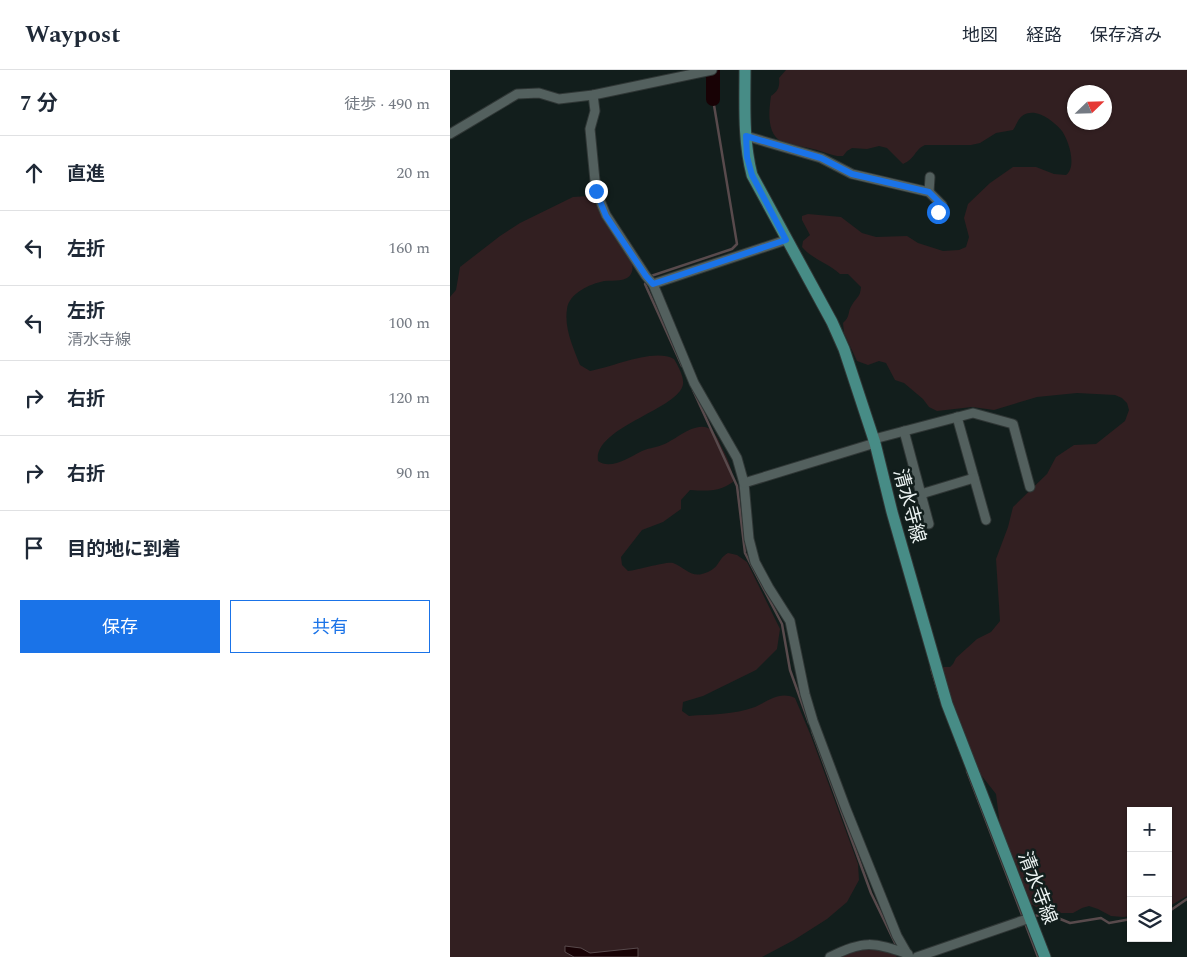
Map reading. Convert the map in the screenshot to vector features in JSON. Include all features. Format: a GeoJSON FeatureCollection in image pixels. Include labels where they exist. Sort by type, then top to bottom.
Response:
{"type":"FeatureCollection","features":[{"type":"Feature","properties":{"kind":"main road","name":"清水寺線"},"geometry":{"type":"LineString","coordinates":[[745,70],[747,157],[752,175],[832,322],[844,349],[874,441],[892,512],[947,704],[1045,957]]}},
{"type":"Feature","properties":{"kind":"street"},"geometry":{"type":"LineString","coordinates":[[450,134],[517,94],[539,93],[559,99],[593,95],[712,70]]}},
{"type":"Feature","properties":{"kind":"street"},"geometry":{"type":"LineString","coordinates":[[593,95],[595,111],[590,129],[596,191],[606,216],[653,284],[694,383],[737,458],[744,483],[749,539],[755,562],[790,621],[805,694],[814,721],[897,936],[912,956]]}},
{"type":"Feature","properties":{"kind":"street"},"geometry":{"type":"LineString","coordinates":[[746,136],[821,158],[852,174],[929,192],[943,206]]}},
{"type":"Feature","properties":{"kind":"street"},"geometry":{"type":"LineString","coordinates":[[929,192],[930,177]]}},
{"type":"Feature","properties":{"kind":"street"},"geometry":{"type":"LineString","coordinates":[[653,284],[786,240]]}},
{"type":"Feature","properties":{"kind":"street"},"geometry":{"type":"LineString","coordinates":[[744,483],[904,431],[973,413],[1013,424],[1030,486]]}},
{"type":"Feature","properties":{"kind":"street"},"geometry":{"type":"LineString","coordinates":[[957,417],[986,520]]}},
{"type":"Feature","properties":{"kind":"street"},"geometry":{"type":"LineString","coordinates":[[904,431],[929,524]]}},
{"type":"Feature","properties":{"kind":"street"},"geometry":{"type":"LineString","coordinates":[[921,494],[974,478]]}},
{"type":"Feature","properties":{"kind":"street"},"geometry":{"type":"LineString","coordinates":[[830,957],[849,948],[870,944],[912,956],[1030,918]]}},
{"type":"Feature","properties":{"kind":"shaded area"},"geometry":{"type":"Polygon","coordinates":[[[786,70],[1187,70],[1187,896],[1172,905],[1172,807],[1127,807],[1127,916],[1111,916],[1089,906],[1073,913],[1061,913],[1038,908],[1029,903],[1018,870],[1001,834],[996,794],[978,771],[948,694],[941,670],[944,667],[950,667],[956,658],[977,639],[991,632],[1000,621],[996,559],[1013,507],[1047,474],[1056,457],[1074,445],[1096,444],[1125,421],[1129,410],[1127,403],[1115,395],[1077,393],[1037,397],[994,410],[972,407],[937,411],[929,407],[923,399],[904,383],[895,380],[886,363],[879,361],[868,365],[857,361],[844,333],[843,323],[861,291],[861,287],[848,274],[840,274],[810,255],[802,247],[803,241],[810,235],[802,220],[802,216],[808,214],[841,217],[862,233],[876,237],[907,236],[918,243],[943,251],[959,250],[966,247],[969,237],[964,218],[968,204],[990,183],[1013,167],[1036,167],[1054,174],[1066,175],[1071,166],[1071,154],[1065,135],[1059,127],[1044,116],[1027,113],[1019,119],[1013,130],[996,133],[980,143],[971,145],[925,145],[903,164],[887,148],[879,146],[867,149],[852,148],[843,156],[836,156],[782,142],[773,133],[769,115],[770,102],[771,96],[779,84],[779,78],[786,70]]]}},
{"type":"Feature","properties":{"kind":"shaded area"},"geometry":{"type":"Polygon","coordinates":[[[589,196],[600,207],[611,231],[624,244],[630,256],[632,269],[631,274],[627,278],[604,281],[581,290],[569,303],[566,316],[568,330],[580,365],[590,371],[633,359],[665,356],[674,359],[683,378],[683,384],[678,393],[668,402],[622,428],[609,438],[600,449],[598,461],[614,464],[667,443],[690,430],[702,427],[710,429],[718,438],[733,477],[733,482],[718,489],[707,491],[690,490],[681,500],[681,509],[663,522],[642,530],[621,557],[622,565],[628,571],[673,563],[690,573],[698,575],[712,570],[728,553],[737,555],[747,562],[780,629],[777,649],[756,670],[703,696],[683,702],[682,711],[689,716],[731,713],[747,710],[779,696],[795,698],[858,864],[859,880],[847,902],[827,919],[762,957],[450,957],[450,297],[456,290],[460,267],[500,236],[520,223],[573,197],[589,196]]]}},
{"type":"Feature","properties":{"kind":"shaded area"},"geometry":{"type":"Polygon","coordinates":[[[870,945],[894,954],[897,957],[834,957],[870,945]]]}},
{"type":"Feature","properties":{"kind":"shaded area"},"geometry":{"type":"Polygon","coordinates":[[[565,946],[581,948],[590,953],[638,948],[638,957],[574,957],[565,952],[565,946]]]}},
{"type":"Feature","properties":{"kind":"waterway"},"geometry":{"type":"LineString","coordinates":[[713,70],[713,99]]}},
{"type":"Feature","properties":{"kind":"waterway"},"geometry":{"type":"LineString","coordinates":[[682,366],[645,284],[651,276],[732,249],[737,244],[713,99]]}},
{"type":"Feature","properties":{"kind":"waterway"},"geometry":{"type":"LineString","coordinates":[[693,390],[737,486],[745,553],[782,624],[790,670],[809,723]]}},
{"type":"Feature","properties":{"kind":"waterway"},"geometry":{"type":"LineString","coordinates":[[931,668],[940,698]]}},
{"type":"Feature","properties":{"kind":"waterway"},"geometry":{"type":"LineString","coordinates":[[812,731],[871,893],[897,947]]}},
{"type":"Feature","properties":{"kind":"waterway"},"geometry":{"type":"LineString","coordinates":[[967,771],[1038,957]]}},
{"type":"Feature","properties":{"kind":"waterway"},"geometry":{"type":"LineString","coordinates":[[1172,909],[1187,899]]}},
{"type":"Feature","properties":{"kind":"waterway"},"geometry":{"type":"LineString","coordinates":[[1034,916],[1048,914],[1070,923],[1101,918],[1109,923],[1127,920]]}},
{"type":"Feature","properties":{"kind":"route"},"geometry":{"type":"LineString","coordinates":[[596,191],[606,216],[653,284],[786,240],[752,175],[747,157],[746,136],[821,158],[852,174],[929,192],[942,205],[938,212]]}}]}
